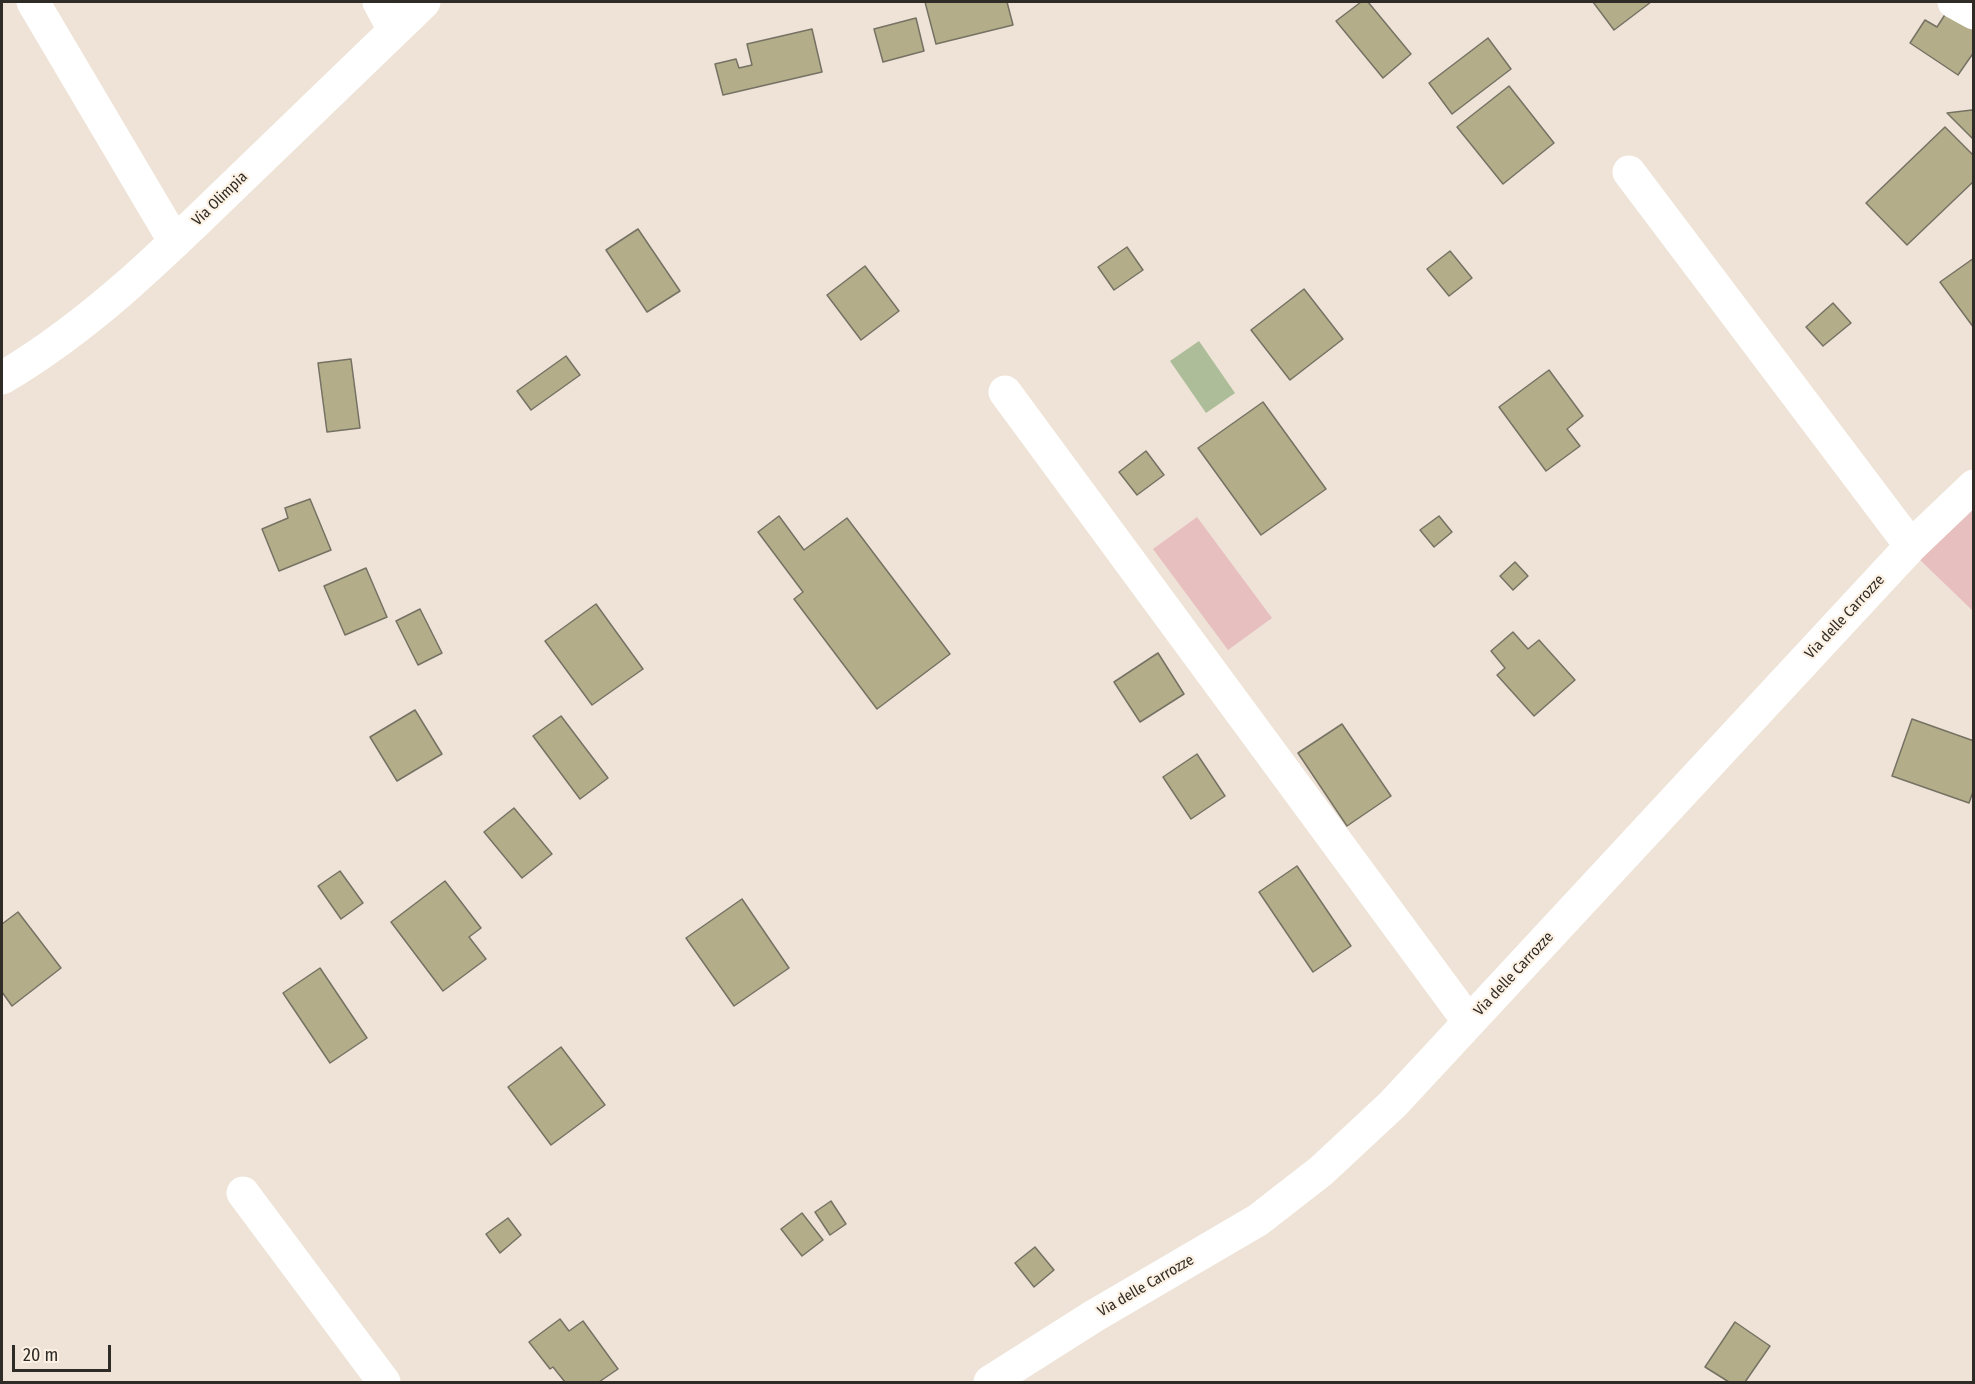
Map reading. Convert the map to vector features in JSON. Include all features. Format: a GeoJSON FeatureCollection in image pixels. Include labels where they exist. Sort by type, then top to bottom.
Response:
{"type":"FeatureCollection","features":[{"type":"Feature","properties":{"kind":"street"},"geometry":{"type":"LineString","coordinates":[[33,2],[175,242]]}},
{"type":"Feature","properties":{"kind":"street"},"geometry":{"type":"LineString","coordinates":[[379,2],[394,30]]}},
{"type":"Feature","properties":{"kind":"street","name":"Via Olimpia"},"geometry":{"type":"LineString","coordinates":[[6,365],[69,334],[175,242],[424,2]]}},
{"type":"Feature","properties":{"kind":"street"},"geometry":{"type":"LineString","coordinates":[[1954,2],[1974,13]]}},
{"type":"Feature","properties":{"kind":"street"},"geometry":{"type":"LineString","coordinates":[[1629,172],[1911,546]]}},
{"type":"Feature","properties":{"kind":"street"},"geometry":{"type":"LineString","coordinates":[[1005,392],[1469,1023]]}},
{"type":"Feature","properties":{"kind":"street","name":"Via delle Carrozze"},"geometry":{"type":"LineString","coordinates":[[990,1383],[1094,1316],[1221,1242],[1291,1196],[1393,1104],[1911,546],[1974,486]]}},
{"type":"Feature","properties":{"kind":"street"},"geometry":{"type":"LineString","coordinates":[[243,1193],[384,1383]]}},
{"type":"Feature","properties":{"kind":"shaded area"},"geometry":{"type":"Polygon","coordinates":[[[1199,341],[1235,393],[1206,413],[1170,361],[1199,341]]]}},
{"type":"Feature","properties":{"kind":"shaded area"},"geometry":{"type":"Polygon","coordinates":[[[1973,506],[1973,611],[1918,558],[1973,506]]]}},
{"type":"Feature","properties":{"kind":"shaded area"},"geometry":{"type":"Polygon","coordinates":[[[1197,517],[1272,618],[1228,650],[1153,549],[1197,517]]]}},
{"type":"Feature","properties":{"kind":"building"},"geometry":{"type":"Polygon","coordinates":[[[925,2],[1007,2],[1013,25],[936,44],[925,2]]]}},
{"type":"Feature","properties":{"kind":"building"},"geometry":{"type":"Polygon","coordinates":[[[1361,2],[1368,2],[1411,54],[1383,78],[1336,21],[1361,2]]]}},
{"type":"Feature","properties":{"kind":"building"},"geometry":{"type":"Polygon","coordinates":[[[1593,2],[1651,2],[1614,30],[1593,2]]]}},
{"type":"Feature","properties":{"kind":"building"},"geometry":{"type":"Polygon","coordinates":[[[1948,10],[1974,27],[1974,52],[1958,75],[1910,43],[1925,20],[1937,27],[1948,10]]]}},
{"type":"Feature","properties":{"kind":"building"},"geometry":{"type":"Polygon","coordinates":[[[916,18],[924,51],[883,62],[874,29],[916,18]]]}},
{"type":"Feature","properties":{"kind":"building"},"geometry":{"type":"Polygon","coordinates":[[[812,29],[822,72],[723,95],[715,64],[736,59],[739,68],[752,65],[747,44],[812,29]]]}},
{"type":"Feature","properties":{"kind":"building"},"geometry":{"type":"Polygon","coordinates":[[[1488,38],[1511,69],[1452,114],[1429,83],[1488,38]]]}},
{"type":"Feature","properties":{"kind":"building"},"geometry":{"type":"Polygon","coordinates":[[[1509,86],[1554,143],[1503,184],[1457,127],[1509,86]]]}},
{"type":"Feature","properties":{"kind":"building"},"geometry":{"type":"Polygon","coordinates":[[[1972,110],[1974,112],[1974,140],[1947,113],[1972,110]]]}},
{"type":"Feature","properties":{"kind":"building"},"geometry":{"type":"Polygon","coordinates":[[[1945,127],[1974,156],[1974,181],[1907,245],[1866,203],[1945,127]]]}},
{"type":"Feature","properties":{"kind":"building"},"geometry":{"type":"Polygon","coordinates":[[[638,229],[680,291],[647,312],[606,250],[638,229]]]}},
{"type":"Feature","properties":{"kind":"building"},"geometry":{"type":"Polygon","coordinates":[[[1127,247],[1143,270],[1114,290],[1098,267],[1127,247]]]}},
{"type":"Feature","properties":{"kind":"building"},"geometry":{"type":"Polygon","coordinates":[[[1450,251],[1472,278],[1449,296],[1427,269],[1450,251]]]}},
{"type":"Feature","properties":{"kind":"building"},"geometry":{"type":"Polygon","coordinates":[[[1974,258],[1974,328],[1940,282],[1974,258]]]}},
{"type":"Feature","properties":{"kind":"building"},"geometry":{"type":"Polygon","coordinates":[[[865,266],[899,311],[861,340],[827,295],[865,266]]]}},
{"type":"Feature","properties":{"kind":"building"},"geometry":{"type":"Polygon","coordinates":[[[1304,289],[1343,339],[1290,380],[1251,330],[1304,289]]]}},
{"type":"Feature","properties":{"kind":"building"},"geometry":{"type":"Polygon","coordinates":[[[1833,303],[1851,323],[1823,346],[1806,327],[1833,303]]]}},
{"type":"Feature","properties":{"kind":"building"},"geometry":{"type":"Polygon","coordinates":[[[566,356],[580,375],[531,410],[517,391],[566,356]]]}},
{"type":"Feature","properties":{"kind":"building"},"geometry":{"type":"Polygon","coordinates":[[[351,359],[360,428],[327,432],[318,363],[351,359]]]}},
{"type":"Feature","properties":{"kind":"building"},"geometry":{"type":"Polygon","coordinates":[[[1549,370],[1583,416],[1567,429],[1580,446],[1546,471],[1499,407],[1549,370]]]}},
{"type":"Feature","properties":{"kind":"building"},"geometry":{"type":"Polygon","coordinates":[[[1263,402],[1326,489],[1261,535],[1198,448],[1263,402]]]}},
{"type":"Feature","properties":{"kind":"building"},"geometry":{"type":"Polygon","coordinates":[[[1146,451],[1164,475],[1137,495],[1119,472],[1146,451]]]}},
{"type":"Feature","properties":{"kind":"building"},"geometry":{"type":"Polygon","coordinates":[[[310,499],[331,550],[279,571],[262,529],[288,518],[285,508],[310,499]]]}},
{"type":"Feature","properties":{"kind":"building"},"geometry":{"type":"Polygon","coordinates":[[[779,516],[804,550],[847,518],[950,654],[877,709],[794,599],[803,592],[758,532],[779,516]]]}},
{"type":"Feature","properties":{"kind":"building"},"geometry":{"type":"Polygon","coordinates":[[[1439,516],[1452,532],[1434,547],[1420,530],[1439,516]]]}},
{"type":"Feature","properties":{"kind":"building"},"geometry":{"type":"Polygon","coordinates":[[[1515,562],[1528,576],[1513,590],[1500,576],[1515,562]]]}},
{"type":"Feature","properties":{"kind":"building"},"geometry":{"type":"Polygon","coordinates":[[[366,568],[387,617],[345,635],[324,586],[366,568]]]}},
{"type":"Feature","properties":{"kind":"building"},"geometry":{"type":"Polygon","coordinates":[[[596,604],[643,669],[592,705],[545,641],[596,604]]]}},
{"type":"Feature","properties":{"kind":"building"},"geometry":{"type":"Polygon","coordinates":[[[420,609],[442,653],[418,665],[396,621],[420,609]]]}},
{"type":"Feature","properties":{"kind":"building"},"geometry":{"type":"Polygon","coordinates":[[[1513,632],[1528,649],[1539,640],[1575,680],[1534,716],[1497,675],[1505,668],[1491,651],[1513,632]]]}},
{"type":"Feature","properties":{"kind":"building"},"geometry":{"type":"Polygon","coordinates":[[[1158,653],[1184,694],[1140,722],[1114,682],[1158,653]]]}},
{"type":"Feature","properties":{"kind":"building"},"geometry":{"type":"Polygon","coordinates":[[[415,710],[442,754],[397,781],[370,737],[415,710]]]}},
{"type":"Feature","properties":{"kind":"building"},"geometry":{"type":"Polygon","coordinates":[[[561,716],[608,778],[580,799],[533,736],[561,716]]]}},
{"type":"Feature","properties":{"kind":"building"},"geometry":{"type":"Polygon","coordinates":[[[1912,719],[1974,741],[1974,789],[1969,803],[1892,776],[1912,719]]]}},
{"type":"Feature","properties":{"kind":"building"},"geometry":{"type":"Polygon","coordinates":[[[1342,724],[1391,796],[1347,826],[1298,753],[1342,724]]]}},
{"type":"Feature","properties":{"kind":"building"},"geometry":{"type":"Polygon","coordinates":[[[1197,754],[1225,796],[1191,819],[1163,777],[1197,754]]]}},
{"type":"Feature","properties":{"kind":"building"},"geometry":{"type":"Polygon","coordinates":[[[514,808],[552,854],[522,878],[484,832],[514,808]]]}},
{"type":"Feature","properties":{"kind":"building"},"geometry":{"type":"Polygon","coordinates":[[[1297,866],[1351,946],[1313,972],[1259,892],[1297,866]]]}},
{"type":"Feature","properties":{"kind":"building"},"geometry":{"type":"Polygon","coordinates":[[[340,871],[363,903],[341,919],[318,886],[340,871]]]}},
{"type":"Feature","properties":{"kind":"building"},"geometry":{"type":"Polygon","coordinates":[[[445,881],[481,928],[469,937],[486,959],[443,991],[391,922],[445,881]]]}},
{"type":"Feature","properties":{"kind":"building"},"geometry":{"type":"Polygon","coordinates":[[[742,899],[789,968],[734,1006],[686,938],[742,899]]]}},
{"type":"Feature","properties":{"kind":"building"},"geometry":{"type":"Polygon","coordinates":[[[18,912],[61,968],[12,1006],[2,992],[2,924],[18,912]]]}},
{"type":"Feature","properties":{"kind":"building"},"geometry":{"type":"Polygon","coordinates":[[[320,968],[367,1038],[330,1063],[283,993],[320,968]]]}},
{"type":"Feature","properties":{"kind":"building"},"geometry":{"type":"Polygon","coordinates":[[[561,1047],[605,1105],[551,1145],[508,1087],[561,1047]]]}},
{"type":"Feature","properties":{"kind":"building"},"geometry":{"type":"Polygon","coordinates":[[[831,1201],[846,1224],[830,1235],[815,1212],[831,1201]]]}},
{"type":"Feature","properties":{"kind":"building"},"geometry":{"type":"Polygon","coordinates":[[[802,1213],[823,1240],[802,1256],[781,1229],[802,1213]]]}},
{"type":"Feature","properties":{"kind":"building"},"geometry":{"type":"Polygon","coordinates":[[[508,1218],[521,1235],[500,1253],[486,1234],[508,1218]]]}},
{"type":"Feature","properties":{"kind":"building"},"geometry":{"type":"Polygon","coordinates":[[[1035,1247],[1054,1270],[1034,1287],[1015,1263],[1035,1247]]]}},
{"type":"Feature","properties":{"kind":"building"},"geometry":{"type":"Polygon","coordinates":[[[560,1319],[569,1331],[583,1321],[618,1369],[599,1382],[565,1382],[553,1367],[550,1369],[529,1342],[560,1319]]]}},
{"type":"Feature","properties":{"kind":"building"},"geometry":{"type":"Polygon","coordinates":[[[1735,1322],[1770,1346],[1745,1382],[1729,1382],[1705,1367],[1735,1322]]]}}]}
